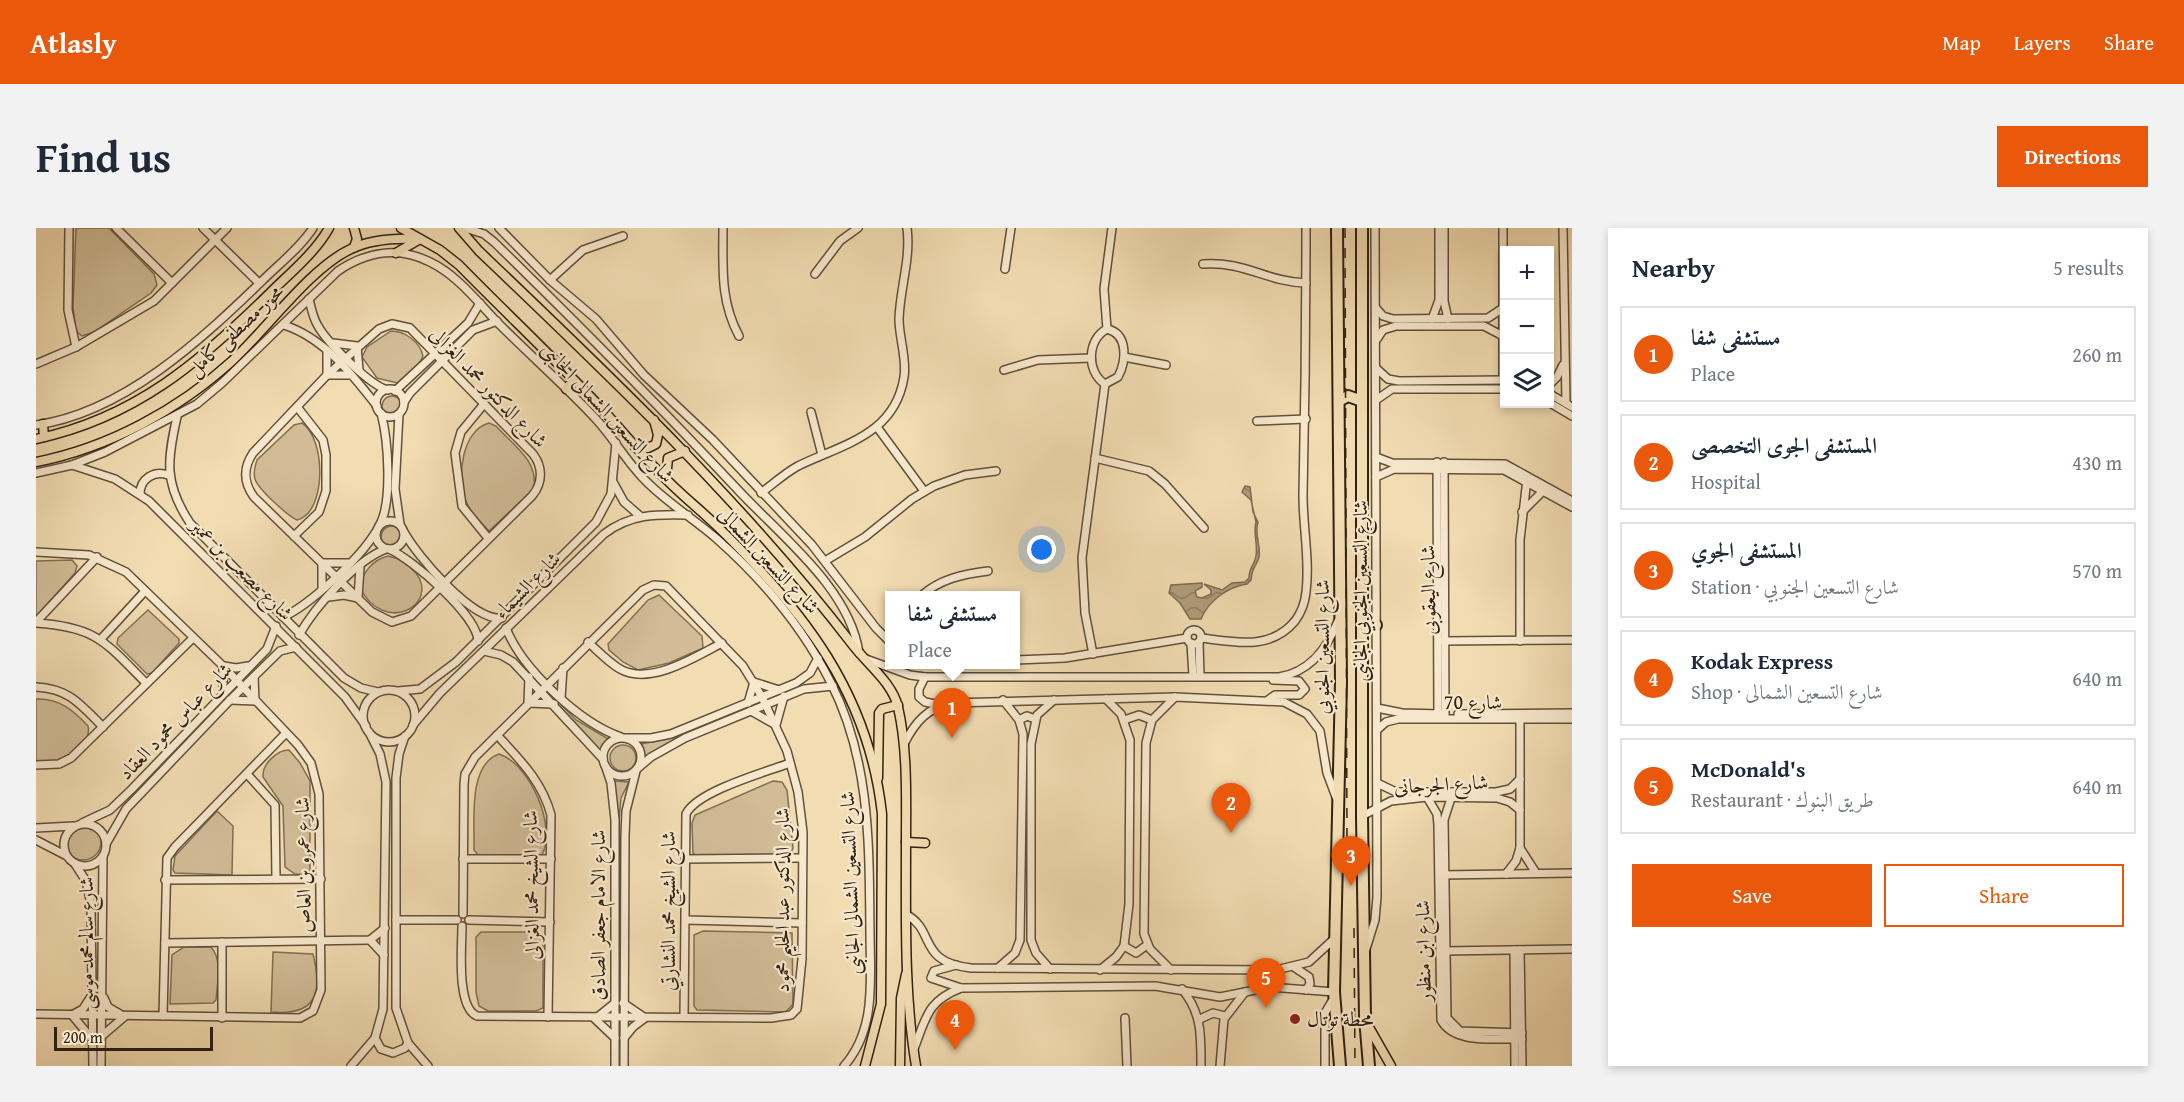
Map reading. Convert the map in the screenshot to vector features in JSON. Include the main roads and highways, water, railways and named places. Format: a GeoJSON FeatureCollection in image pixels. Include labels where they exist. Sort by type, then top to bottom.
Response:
{"type":"FeatureCollection","features":[{"type":"Feature","properties":{"kind":"highway","name":"شارع التسعين الجنوبي"},"geometry":{"type":"LineString","coordinates":[[1337,228],[1340,616],[1334,939],[1340,1066]]}},
{"type":"Feature","properties":{"kind":"highway","name":"شارع التسعين الجنوبي"},"geometry":{"type":"LineString","coordinates":[[1362,228],[1364,625],[1362,816],[1365,1018],[1369,1066]]}},
{"type":"Feature","properties":{"kind":"highway"},"geometry":{"type":"LineString","coordinates":[[1339,401],[1353,396],[1362,401]]}},
{"type":"Feature","properties":{"kind":"highway"},"geometry":{"type":"LineString","coordinates":[[1364,625],[1376,625]]}},
{"type":"Feature","properties":{"kind":"main road","name":"محور مصطفى كامل"},"geometry":{"type":"LineString","coordinates":[[40,438],[129,406],[182,372],[218,344],[252,311],[309,254],[329,228]]}},
{"type":"Feature","properties":{"kind":"main road"},"geometry":{"type":"LineString","coordinates":[[354,228],[357,239],[354,247]]}},
{"type":"Feature","properties":{"kind":"main road","name":"شارع التسعين الشمالى"},"geometry":{"type":"LineString","coordinates":[[401,228],[459,265],[666,479],[720,528],[769,579],[813,632],[834,665],[856,710],[878,784],[883,839],[882,994],[878,1025],[866,1065]]}},
{"type":"Feature","properties":{"kind":"main road","name":"شارع التسعين الشمالى"},"geometry":{"type":"LineString","coordinates":[[459,228],[479,251],[654,418],[685,451],[804,582],[860,655],[892,690],[898,705],[904,744],[908,968],[916,1061]]}},
{"type":"Feature","properties":{"kind":"main road","name":"محور مصطفى كامل"},"geometry":{"type":"LineString","coordinates":[[36,462],[102,442],[138,426],[180,400],[232,360],[325,267],[354,247],[393,239],[420,239]]}},
{"type":"Feature","properties":{"kind":"main road"},"geometry":{"type":"LineString","coordinates":[[396,253],[420,239]]}},
{"type":"Feature","properties":{"kind":"main road"},"geometry":{"type":"LineString","coordinates":[[566,389],[573,381]]}},
{"type":"Feature","properties":{"kind":"main road"},"geometry":{"type":"LineString","coordinates":[[180,400],[186,410]]}},
{"type":"Feature","properties":{"kind":"main road"},"geometry":{"type":"LineString","coordinates":[[635,447],[648,448],[656,444],[658,435],[654,418]]}},
{"type":"Feature","properties":{"kind":"main road"},"geometry":{"type":"LineString","coordinates":[[39,425],[40,438]]}},
{"type":"Feature","properties":{"kind":"main road"},"geometry":{"type":"LineString","coordinates":[[666,479],[668,459],[685,451]]}},
{"type":"Feature","properties":{"kind":"main road"},"geometry":{"type":"LineString","coordinates":[[878,784],[879,713],[882,709],[898,705]]}},
{"type":"Feature","properties":{"kind":"main road"},"geometry":{"type":"LineString","coordinates":[[906,842],[925,843]]}},
{"type":"Feature","properties":{"kind":"main road"},"geometry":{"type":"LineString","coordinates":[[900,1066],[901,991],[908,968]]}},
{"type":"Feature","properties":{"kind":"main road"},"geometry":{"type":"LineString","coordinates":[[1365,1018],[1392,1066]]}},
{"type":"Feature","properties":{"kind":"main road"},"geometry":{"type":"LineString","coordinates":[[867,1023],[878,1025]]}},
{"type":"Feature","properties":{"kind":"water"},"geometry":{"type":"Polygon","coordinates":[[[1245,486],[1250,487],[1252,505],[1251,500],[1242,492],[1245,486]]]}},
{"type":"Feature","properties":{"kind":"water"},"geometry":{"type":"Polygon","coordinates":[[[1254,515],[1258,522],[1259,552],[1251,580],[1214,600],[1201,619],[1190,619],[1180,603],[1169,593],[1171,585],[1202,583],[1202,587],[1195,591],[1197,597],[1202,598],[1211,594],[1211,590],[1204,584],[1222,590],[1232,583],[1245,582],[1249,578],[1256,556],[1254,515]]]}},
{"type":"Feature","properties":{"kind":"railway"},"geometry":{"type":"LineString","coordinates":[[1345,228],[1347,845]]}},
{"type":"Feature","properties":{"kind":"railway"},"geometry":{"type":"LineString","coordinates":[[1354,928],[1355,1066]]}},
{"type":"Feature","properties":{"kind":"place","name":"مستشفى شفا"},"geometry":{"type":"Point","coordinates":[952,738]}},
{"type":"Feature","properties":{"kind":"place","name":"المستشفى الجوى التخصصى"},"geometry":{"type":"Point","coordinates":[1231,833]}},
{"type":"Feature","properties":{"kind":"place","name":"المستشفى الجوي"},"geometry":{"type":"Point","coordinates":[1351,886]}},
{"type":"Feature","properties":{"kind":"place","name":"McDonald's"},"geometry":{"type":"Point","coordinates":[1266,1008]}},
{"type":"Feature","properties":{"kind":"place","name":"محطة توتال"},"geometry":{"type":"Point","coordinates":[1295,1019]}},
{"type":"Feature","properties":{"kind":"place","name":"Kodak Express"},"geometry":{"type":"Point","coordinates":[955,1050]}}]}
